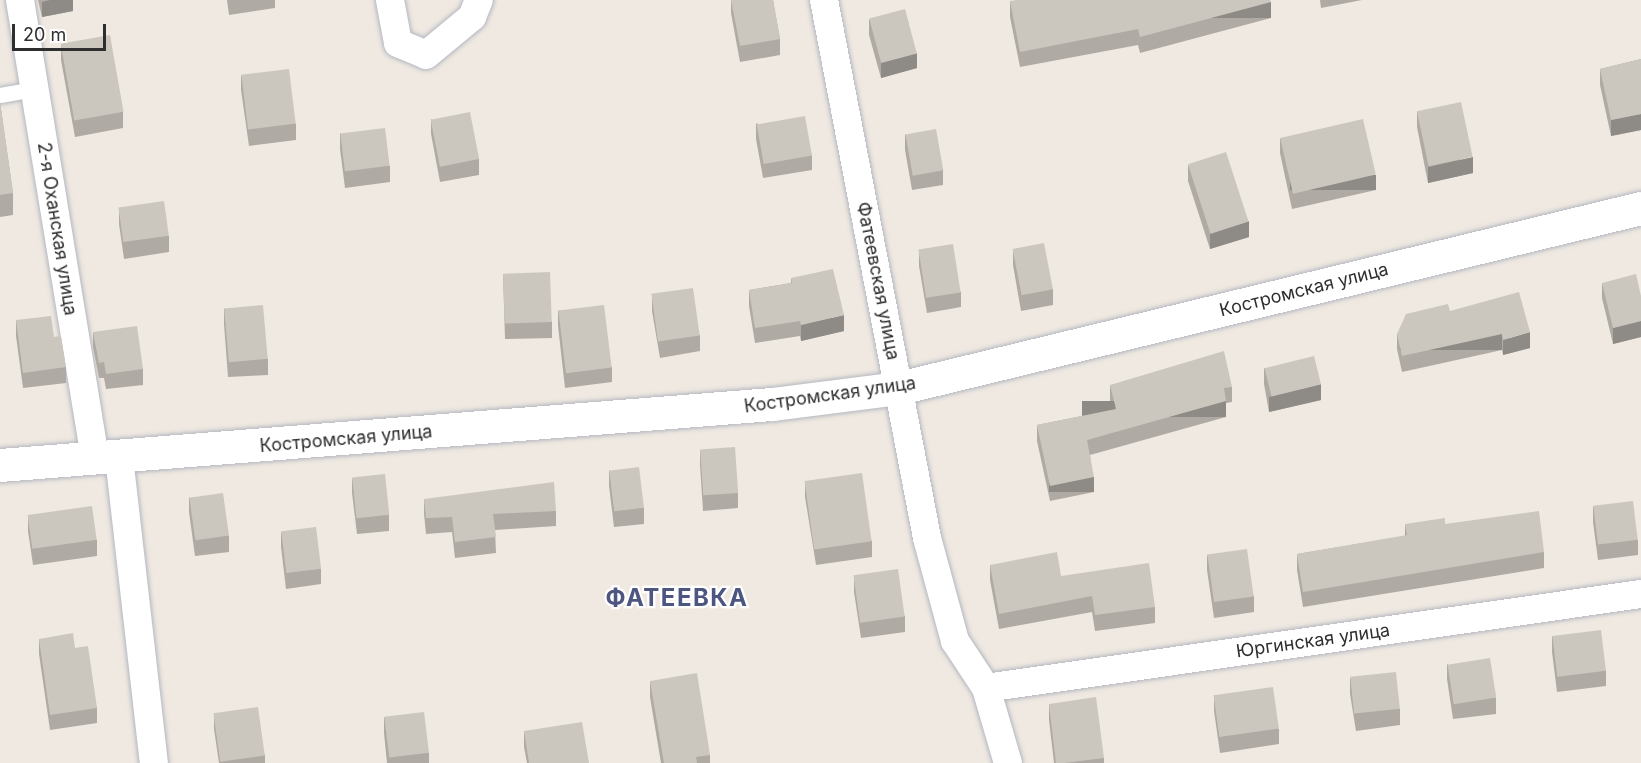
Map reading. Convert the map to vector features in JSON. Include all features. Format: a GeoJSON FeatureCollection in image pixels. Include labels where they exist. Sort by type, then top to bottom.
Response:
{"type":"FeatureCollection","features":[{"type":"Feature","properties":{"kind":"street","name":"2-я Оханская улица"},"geometry":{"type":"LineString","coordinates":[[20,0],[34,89],[107,458],[154,763]]}},
{"type":"Feature","properties":{"kind":"street"},"geometry":{"type":"LineString","coordinates":[[390,0],[398,43],[426,55],[472,17],[479,0]]}},
{"type":"Feature","properties":{"kind":"street","name":"Фатеевская улица"},"geometry":{"type":"LineString","coordinates":[[824,0],[927,538],[955,641],[986,688],[1008,763]]}},
{"type":"Feature","properties":{"kind":"street","name":"Костромская улица"},"geometry":{"type":"LineString","coordinates":[[0,465],[772,405],[899,388],[1641,208]]}},
{"type":"Feature","properties":{"kind":"street","name":"Юргинская улица"},"geometry":{"type":"LineString","coordinates":[[986,688],[1641,594]]}},
{"type":"Feature","properties":{"kind":"lane"},"geometry":{"type":"LineString","coordinates":[[0,95],[34,89]]}},
{"type":"Feature","properties":{"kind":"building"},"geometry":{"type":"Polygon","coordinates":[[[731,0],[773,0],[780,39],[740,46],[731,0]]]}},
{"type":"Feature","properties":{"kind":"building"},"geometry":{"type":"Polygon","coordinates":[[[1270,0],[1271,2],[1140,37],[1138,29],[1020,52],[1010,1],[1270,0]]]}},
{"type":"Feature","properties":{"kind":"building"},"geometry":{"type":"Polygon","coordinates":[[[905,9],[917,53],[881,63],[869,19],[905,9]]]}},
{"type":"Feature","properties":{"kind":"building"},"geometry":{"type":"Polygon","coordinates":[[[110,35],[124,112],[74,120],[61,44],[110,35]]]}},
{"type":"Feature","properties":{"kind":"building"},"geometry":{"type":"Polygon","coordinates":[[[1641,59],[1641,114],[1611,120],[1600,69],[1641,59]]]}},
{"type":"Feature","properties":{"kind":"building"},"geometry":{"type":"Polygon","coordinates":[[[289,69],[296,124],[248,129],[241,75],[289,69]]]}},
{"type":"Feature","properties":{"kind":"building"},"geometry":{"type":"Polygon","coordinates":[[[0,102],[13,193],[0,195],[0,102]]]}},
{"type":"Feature","properties":{"kind":"building"},"geometry":{"type":"Polygon","coordinates":[[[1461,102],[1473,157],[1429,166],[1417,111],[1461,102]]]}},
{"type":"Feature","properties":{"kind":"building"},"geometry":{"type":"Polygon","coordinates":[[[470,112],[479,159],[440,167],[431,120],[470,112]]]}},
{"type":"Feature","properties":{"kind":"building"},"geometry":{"type":"Polygon","coordinates":[[[805,116],[812,155],[764,164],[757,125],[805,116]]]}},
{"type":"Feature","properties":{"kind":"building"},"geometry":{"type":"Polygon","coordinates":[[[1363,119],[1376,175],[1293,194],[1280,138],[1363,119]]]}},
{"type":"Feature","properties":{"kind":"building"},"geometry":{"type":"Polygon","coordinates":[[[385,128],[390,166],[345,171],[340,133],[385,128]]]}},
{"type":"Feature","properties":{"kind":"building"},"geometry":{"type":"Polygon","coordinates":[[[936,129],[943,170],[913,176],[905,134],[936,129]]]}},
{"type":"Feature","properties":{"kind":"building"},"geometry":{"type":"Polygon","coordinates":[[[1226,152],[1249,221],[1211,234],[1188,164],[1226,152]]]}},
{"type":"Feature","properties":{"kind":"building"},"geometry":{"type":"Polygon","coordinates":[[[164,201],[169,236],[123,242],[118,207],[164,201]]]}},
{"type":"Feature","properties":{"kind":"building"},"geometry":{"type":"Polygon","coordinates":[[[1044,243],[1053,289],[1022,295],[1013,249],[1044,243]]]}},
{"type":"Feature","properties":{"kind":"building"},"geometry":{"type":"Polygon","coordinates":[[[953,244],[961,292],[926,298],[918,249],[953,244]]]}},
{"type":"Feature","properties":{"kind":"building"},"geometry":{"type":"Polygon","coordinates":[[[833,269],[844,315],[801,325],[800,321],[755,328],[749,290],[792,283],[791,278],[833,269]]]}},
{"type":"Feature","properties":{"kind":"building"},"geometry":{"type":"Polygon","coordinates":[[[550,272],[552,322],[505,324],[503,274],[550,272]]]}},
{"type":"Feature","properties":{"kind":"building"},"geometry":{"type":"Polygon","coordinates":[[[1636,274],[1641,296],[1641,321],[1613,328],[1602,283],[1636,274]]]}},
{"type":"Feature","properties":{"kind":"building"},"geometry":{"type":"Polygon","coordinates":[[[693,288],[700,336],[658,341],[651,294],[693,288]]]}},
{"type":"Feature","properties":{"kind":"building"},"geometry":{"type":"Polygon","coordinates":[[[1519,292],[1530,332],[1503,340],[1502,334],[1402,356],[1397,334],[1406,314],[1448,304],[1450,311],[1519,292]]]}},
{"type":"Feature","properties":{"kind":"building"},"geometry":{"type":"Polygon","coordinates":[[[263,305],[268,359],[229,362],[224,308],[263,305]]]}},
{"type":"Feature","properties":{"kind":"building"},"geometry":{"type":"Polygon","coordinates":[[[604,305],[612,368],[566,373],[558,311],[604,305]]]}},
{"type":"Feature","properties":{"kind":"building"},"geometry":{"type":"Polygon","coordinates":[[[51,316],[54,337],[61,336],[66,367],[23,373],[16,320],[51,316]]]}},
{"type":"Feature","properties":{"kind":"building"},"geometry":{"type":"Polygon","coordinates":[[[137,326],[143,369],[106,374],[104,362],[99,363],[93,332],[137,326]]]}},
{"type":"Feature","properties":{"kind":"building"},"geometry":{"type":"Polygon","coordinates":[[[1224,351],[1232,387],[1224,388],[1226,401],[1087,440],[1094,477],[1050,486],[1037,425],[1116,409],[1110,385],[1224,351]]]}},
{"type":"Feature","properties":{"kind":"building"},"geometry":{"type":"Polygon","coordinates":[[[1314,356],[1321,384],[1272,396],[1265,368],[1314,356]]]}},
{"type":"Feature","properties":{"kind":"building"},"geometry":{"type":"Polygon","coordinates":[[[735,447],[738,493],[703,495],[700,449],[735,447]]]}},
{"type":"Feature","properties":{"kind":"building"},"geometry":{"type":"Polygon","coordinates":[[[639,467],[644,508],[614,511],[609,471],[639,467]]]}},
{"type":"Feature","properties":{"kind":"building"},"geometry":{"type":"Polygon","coordinates":[[[862,473],[872,541],[814,549],[805,481],[862,473]]]}},
{"type":"Feature","properties":{"kind":"building"},"geometry":{"type":"Polygon","coordinates":[[[385,474],[389,515],[356,518],[352,477],[385,474]]]}},
{"type":"Feature","properties":{"kind":"building"},"geometry":{"type":"Polygon","coordinates":[[[554,482],[556,511],[493,514],[496,537],[455,542],[452,517],[426,518],[424,499],[554,482]]]}},
{"type":"Feature","properties":{"kind":"building"},"geometry":{"type":"Polygon","coordinates":[[[223,493],[229,536],[195,540],[189,498],[223,493]]]}},
{"type":"Feature","properties":{"kind":"building"},"geometry":{"type":"Polygon","coordinates":[[[1633,501],[1638,540],[1598,545],[1593,506],[1633,501]]]}},
{"type":"Feature","properties":{"kind":"building"},"geometry":{"type":"Polygon","coordinates":[[[92,506],[97,540],[32,549],[28,515],[92,506]]]}},
{"type":"Feature","properties":{"kind":"building"},"geometry":{"type":"Polygon","coordinates":[[[1539,511],[1544,552],[1303,592],[1297,554],[1407,535],[1405,524],[1445,518],[1445,524],[1539,511]]]}},
{"type":"Feature","properties":{"kind":"building"},"geometry":{"type":"Polygon","coordinates":[[[316,527],[321,569],[286,573],[281,531],[316,527]]]}},
{"type":"Feature","properties":{"kind":"building"},"geometry":{"type":"Polygon","coordinates":[[[1247,549],[1254,597],[1214,602],[1207,555],[1247,549]]]}},
{"type":"Feature","properties":{"kind":"building"},"geometry":{"type":"Polygon","coordinates":[[[1057,552],[1061,576],[1149,563],[1155,607],[1095,615],[1092,596],[999,614],[990,565],[1057,552]]]}},
{"type":"Feature","properties":{"kind":"building"},"geometry":{"type":"Polygon","coordinates":[[[898,569],[905,617],[860,623],[853,575],[898,569]]]}},
{"type":"Feature","properties":{"kind":"building"},"geometry":{"type":"Polygon","coordinates":[[[1601,630],[1606,671],[1557,677],[1552,636],[1601,630]]]}},
{"type":"Feature","properties":{"kind":"building"},"geometry":{"type":"Polygon","coordinates":[[[73,633],[75,648],[88,646],[97,708],[50,715],[39,639],[73,633]]]}},
{"type":"Feature","properties":{"kind":"building"},"geometry":{"type":"Polygon","coordinates":[[[1490,658],[1496,698],[1454,704],[1448,665],[1490,658]]]}},
{"type":"Feature","properties":{"kind":"building"},"geometry":{"type":"Polygon","coordinates":[[[1396,672],[1400,709],[1354,714],[1350,677],[1396,672]]]}},
{"type":"Feature","properties":{"kind":"building"},"geometry":{"type":"Polygon","coordinates":[[[697,673],[710,755],[696,757],[697,763],[664,763],[650,681],[697,673]]]}},
{"type":"Feature","properties":{"kind":"building"},"geometry":{"type":"Polygon","coordinates":[[[1273,687],[1279,729],[1219,737],[1214,695],[1273,687]]]}},
{"type":"Feature","properties":{"kind":"building"},"geometry":{"type":"Polygon","coordinates":[[[1096,697],[1104,758],[1056,763],[1049,704],[1096,697]]]}},
{"type":"Feature","properties":{"kind":"building"},"geometry":{"type":"Polygon","coordinates":[[[258,707],[265,756],[220,762],[213,713],[258,707]]]}},
{"type":"Feature","properties":{"kind":"building"},"geometry":{"type":"Polygon","coordinates":[[[424,712],[429,753],[389,758],[384,717],[424,712]]]}},
{"type":"Feature","properties":{"kind":"building"},"geometry":{"type":"Polygon","coordinates":[[[582,722],[589,763],[529,763],[524,731],[582,722]]]}},
{"type":"Feature","properties":{"kind":"district","name":"ФАТЕЕВКА"},"geometry":{"type":"Point","coordinates":[677,598]}}]}
